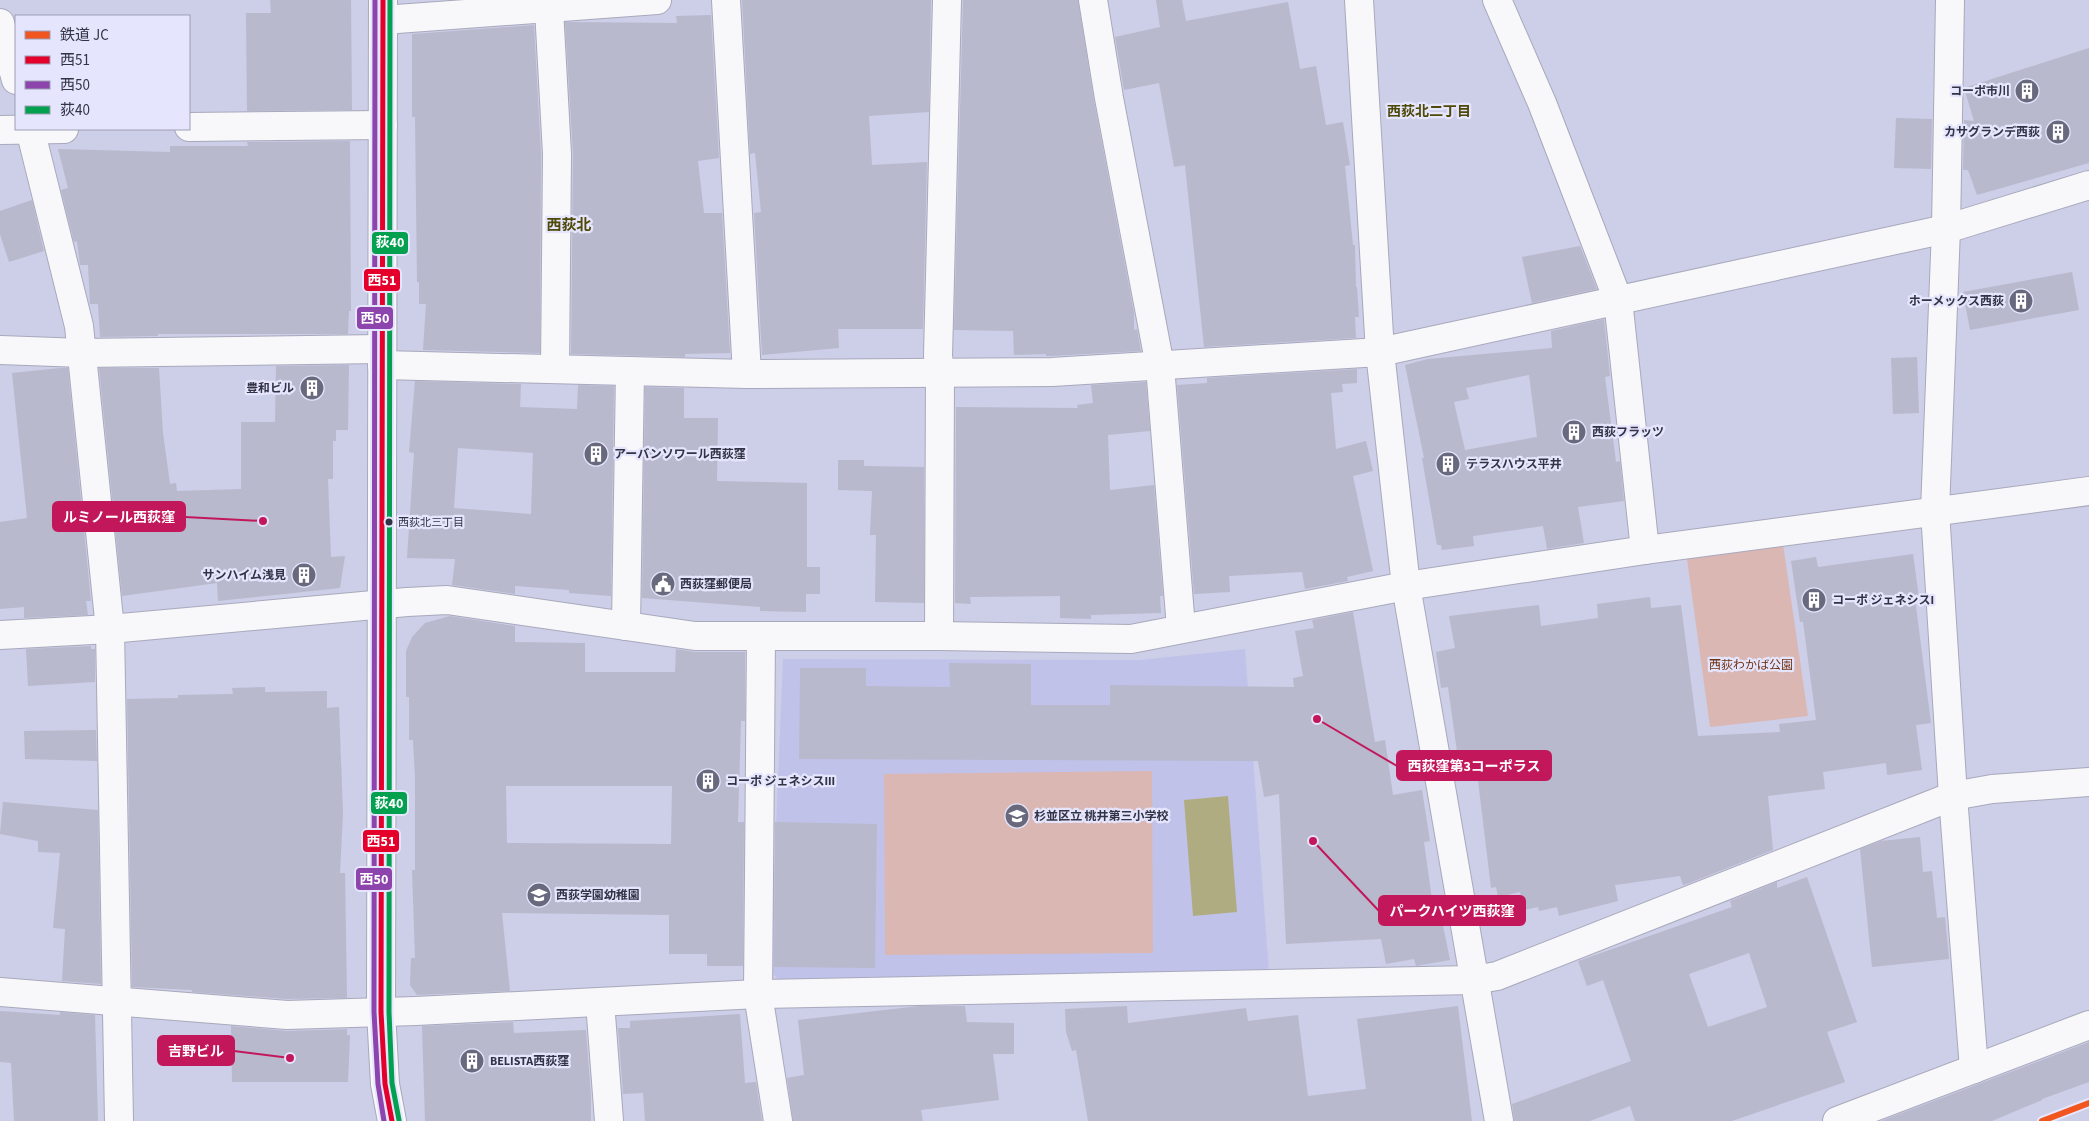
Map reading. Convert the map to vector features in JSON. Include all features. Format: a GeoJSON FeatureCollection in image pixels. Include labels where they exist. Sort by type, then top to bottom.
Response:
{"type":"FeatureCollection","features":[{"type":"Feature","properties":{"kind":"street"},"geometry":{"type":"LineString","coordinates":[[392,1121],[385,1084],[381,1012],[383,10],[550,9],[657,0]]}},
{"type":"Feature","properties":{"kind":"street"},"geometry":{"type":"LineString","coordinates":[[726,0],[747,374]]}},
{"type":"Feature","properties":{"kind":"street"},"geometry":{"type":"LineString","coordinates":[[939,636],[940,373],[938,356],[947,0]]}},
{"type":"Feature","properties":{"kind":"street"},"geometry":{"type":"LineString","coordinates":[[1093,0],[1108,98],[1160,366],[1181,628]]}},
{"type":"Feature","properties":{"kind":"street"},"geometry":{"type":"LineString","coordinates":[[1359,0],[1380,352],[1406,586],[1499,1121]]}},
{"type":"Feature","properties":{"kind":"street"},"geometry":{"type":"LineString","coordinates":[[1497,0],[1542,103],[1618,300],[1645,550]]}},
{"type":"Feature","properties":{"kind":"street"},"geometry":{"type":"LineString","coordinates":[[1950,0],[1946,230],[1935,511],[1953,796],[1974,1068]]}},
{"type":"Feature","properties":{"kind":"street"},"geometry":{"type":"LineString","coordinates":[[550,9],[557,154],[555,369]]}},
{"type":"Feature","properties":{"kind":"street"},"geometry":{"type":"LineString","coordinates":[[0,23],[15,76]]}},
{"type":"Feature","properties":{"kind":"street"},"geometry":{"type":"LineString","coordinates":[[190,127],[383,125]]}},
{"type":"Feature","properties":{"kind":"street"},"geometry":{"type":"LineString","coordinates":[[0,130],[15,130]]}},
{"type":"Feature","properties":{"kind":"street"},"geometry":{"type":"LineString","coordinates":[[30,130],[79,326],[110,629],[119,1121]]}},
{"type":"Feature","properties":{"kind":"street"},"geometry":{"type":"LineString","coordinates":[[0,350],[382,357],[555,369],[747,374],[1052,372],[1380,352],[1946,230],[2089,186]]}},
{"type":"Feature","properties":{"kind":"street"},"geometry":{"type":"LineString","coordinates":[[626,626],[630,371]]}},
{"type":"Feature","properties":{"kind":"street"},"geometry":{"type":"LineString","coordinates":[[0,635],[110,629],[382,604],[447,600],[695,636],[939,636],[1131,639],[1406,586],[1645,550],[2089,491]]}},
{"type":"Feature","properties":{"kind":"street"},"geometry":{"type":"LineString","coordinates":[[761,637],[758,994],[778,1121]]}},
{"type":"Feature","properties":{"kind":"street"},"geometry":{"type":"LineString","coordinates":[[0,992],[287,1014],[381,1012],[758,994],[1474,980],[1496,976],[1953,796],[1992,788],[2089,782]]}},
{"type":"Feature","properties":{"kind":"street"},"geometry":{"type":"LineString","coordinates":[[600,1002],[609,1121]]}},
{"type":"Feature","properties":{"kind":"street"},"geometry":{"type":"LineString","coordinates":[[1837,1121],[2089,1026]]}},
{"type":"Feature","properties":{"kind":"shaded area","name":"杉並区立 桃井第三小学校"},"geometry":{"type":"Polygon","coordinates":[[[1245,649],[1269,973],[779,980],[770,971],[783,659],[1140,660],[1245,649]]]}},
{"type":"Feature","properties":{"kind":"shaded area"},"geometry":{"type":"Polygon","coordinates":[[[1228,796],[1237,912],[1193,916],[1184,800],[1228,796]]]}},
{"type":"Feature","properties":{"kind":"green space","name":"西荻わかば公園"},"geometry":{"type":"Polygon","coordinates":[[[1783,544],[1808,716],[1710,727],[1687,559],[1783,544]]]}},
{"type":"Feature","properties":{"kind":"green space"},"geometry":{"type":"Polygon","coordinates":[[[1152,771],[1153,953],[885,955],[884,774],[1152,771]]]}},
{"type":"Feature","properties":{"kind":"building"},"geometry":{"type":"Polygon","coordinates":[[[270,0],[351,0],[352,110],[247,111],[246,13],[271,13],[270,0]]]}},
{"type":"Feature","properties":{"kind":"building"},"geometry":{"type":"Polygon","coordinates":[[[742,0],[931,0],[929,112],[869,116],[872,165],[927,162],[923,329],[838,329],[839,348],[762,355],[754,213],[761,212],[755,153],[750,154],[742,0]]]}},
{"type":"Feature","properties":{"kind":"building"},"geometry":{"type":"Polygon","coordinates":[[[963,0],[1078,0],[1094,101],[1134,313],[1134,330],[1137,329],[1141,351],[1051,356],[1046,356],[1046,354],[1014,355],[1013,331],[954,330],[963,0]]]}},
{"type":"Feature","properties":{"kind":"building"},"geometry":{"type":"Polygon","coordinates":[[[1156,0],[1182,0],[1186,21],[1288,2],[1300,69],[1316,66],[1326,125],[1343,122],[1350,165],[1345,166],[1353,245],[1355,245],[1359,317],[1355,317],[1356,338],[1204,347],[1185,165],[1174,167],[1159,83],[1124,90],[1115,37],[1160,27],[1156,0]]]}},
{"type":"Feature","properties":{"kind":"building"},"geometry":{"type":"Polygon","coordinates":[[[711,15],[719,158],[698,161],[704,213],[722,213],[730,353],[685,354],[685,357],[571,354],[573,154],[565,22],[677,23],[676,16],[711,15]]]}},
{"type":"Feature","properties":{"kind":"building"},"geometry":{"type":"Polygon","coordinates":[[[534,25],[541,154],[540,353],[423,350],[426,304],[419,304],[419,282],[417,282],[415,117],[412,117],[412,34],[534,25]]]}},
{"type":"Feature","properties":{"kind":"building"},"geometry":{"type":"Polygon","coordinates":[[[2089,48],[2089,163],[1977,195],[1968,170],[1963,170],[1964,120],[1974,121],[1964,88],[2089,48]]]}},
{"type":"Feature","properties":{"kind":"building"},"geometry":{"type":"Polygon","coordinates":[[[1896,118],[1932,119],[1931,169],[1894,168],[1896,118]]]}},
{"type":"Feature","properties":{"kind":"building"},"geometry":{"type":"Polygon","coordinates":[[[350,141],[351,311],[349,311],[348,334],[158,334],[158,336],[100,337],[98,304],[90,304],[88,265],[80,265],[77,241],[74,242],[61,190],[68,188],[58,149],[170,152],[170,146],[248,146],[247,142],[350,141]]]}},
{"type":"Feature","properties":{"kind":"building"},"geometry":{"type":"Polygon","coordinates":[[[32,200],[44,251],[9,262],[0,234],[0,211],[32,200]]]}},
{"type":"Feature","properties":{"kind":"building"},"geometry":{"type":"Polygon","coordinates":[[[1580,246],[1597,289],[1532,303],[1522,257],[1580,246]]]}},
{"type":"Feature","properties":{"kind":"building","name":"ホーメックス西荻"},"geometry":{"type":"Polygon","coordinates":[[[2072,272],[2079,310],[1970,330],[1963,292],[2072,272]]]}},
{"type":"Feature","properties":{"kind":"building"},"geometry":{"type":"Polygon","coordinates":[[[1604,319],[1610,376],[1605,377],[1616,462],[1620,461],[1624,501],[1578,507],[1584,543],[1547,549],[1543,526],[1473,536],[1474,546],[1442,550],[1441,545],[1437,545],[1422,458],[1424,458],[1405,365],[1428,359],[1552,348],[1551,331],[1604,319]],[[1529,375],[1466,388],[1469,399],[1454,402],[1465,450],[1537,437],[1529,375]]]}},
{"type":"Feature","properties":{"kind":"building"},"geometry":{"type":"Polygon","coordinates":[[[1917,357],[1919,413],[1893,414],[1891,358],[1917,357]]]}},
{"type":"Feature","properties":{"kind":"building"},"geometry":{"type":"Polygon","coordinates":[[[349,365],[348,430],[336,430],[336,441],[333,441],[333,479],[328,479],[331,557],[345,556],[340,588],[218,601],[217,583],[122,596],[99,368],[159,368],[163,433],[170,484],[176,483],[177,491],[241,489],[241,422],[275,422],[276,366],[349,365]]]}},
{"type":"Feature","properties":{"kind":"building"},"geometry":{"type":"Polygon","coordinates":[[[68,368],[91,601],[86,601],[88,615],[24,618],[24,607],[0,609],[0,522],[27,518],[12,373],[68,368]]]}},
{"type":"Feature","properties":{"kind":"building"},"geometry":{"type":"Polygon","coordinates":[[[1357,369],[1357,383],[1342,384],[1343,392],[1331,393],[1336,449],[1366,441],[1373,471],[1353,476],[1373,571],[1347,577],[1348,581],[1305,589],[1302,572],[1229,576],[1230,592],[1194,594],[1177,385],[1207,383],[1207,378],[1357,369]]]}},
{"type":"Feature","properties":{"kind":"building"},"geometry":{"type":"Polygon","coordinates":[[[415,381],[521,384],[520,407],[577,409],[578,385],[614,386],[611,596],[569,593],[569,590],[515,586],[515,594],[452,585],[455,559],[407,558],[414,453],[409,452],[415,381]],[[458,448],[454,508],[531,514],[533,453],[458,448]]]}},
{"type":"Feature","properties":{"kind":"building"},"geometry":{"type":"Polygon","coordinates":[[[1146,382],[1150,431],[1108,435],[1110,490],[1154,485],[1163,596],[1160,596],[1161,613],[1091,615],[1091,619],[1060,618],[1060,596],[970,597],[971,604],[955,603],[956,407],[1078,408],[1077,405],[1093,403],[1091,385],[1146,382]]]}},
{"type":"Feature","properties":{"kind":"building"},"geometry":{"type":"Polygon","coordinates":[[[645,387],[684,388],[684,418],[718,418],[717,481],[807,483],[807,567],[820,567],[820,594],[806,594],[806,612],[760,611],[760,607],[642,598],[645,387]]]}},
{"type":"Feature","properties":{"kind":"building"},"geometry":{"type":"Polygon","coordinates":[[[838,460],[864,460],[864,466],[924,467],[924,603],[875,602],[876,535],[870,535],[872,491],[838,490],[838,460]]]}},
{"type":"Feature","properties":{"kind":"building"},"geometry":{"type":"Polygon","coordinates":[[[1913,554],[1919,598],[1915,599],[1931,723],[1916,725],[1922,770],[1887,775],[1886,763],[1823,772],[1825,789],[1768,796],[1773,850],[1687,884],[1683,885],[1680,876],[1615,885],[1618,901],[1559,916],[1557,907],[1539,911],[1538,907],[1524,910],[1520,892],[1498,897],[1496,887],[1491,888],[1476,764],[1459,766],[1448,687],[1441,688],[1436,652],[1455,648],[1449,616],[1539,605],[1541,626],[1598,618],[1597,604],[1650,597],[1651,608],[1681,605],[1698,736],[1780,732],[1779,724],[1816,720],[1803,622],[1800,622],[1791,561],[1816,557],[1818,567],[1913,554]]]}},
{"type":"Feature","properties":{"kind":"building"},"geometry":{"type":"Polygon","coordinates":[[[1353,612],[1375,742],[1385,740],[1393,795],[1422,790],[1430,841],[1424,842],[1433,907],[1439,906],[1450,960],[1416,966],[1414,959],[1386,964],[1381,939],[1286,944],[1279,794],[1264,797],[1258,761],[799,759],[800,668],[866,668],[866,686],[950,687],[949,663],[1031,664],[1031,705],[1110,705],[1110,685],[1294,687],[1293,678],[1303,676],[1295,631],[1314,628],[1312,620],[1353,612]]]}},
{"type":"Feature","properties":{"kind":"building"},"geometry":{"type":"Polygon","coordinates":[[[450,616],[515,626],[515,642],[585,643],[585,672],[675,672],[676,649],[695,652],[745,652],[745,721],[741,721],[738,822],[744,822],[743,966],[707,966],[707,954],[669,954],[669,915],[502,913],[510,991],[417,995],[410,985],[411,958],[415,958],[412,870],[415,870],[415,778],[413,740],[409,740],[409,697],[406,697],[406,651],[412,637],[425,623],[450,616]],[[506,786],[507,843],[671,844],[672,786],[506,786]]]}},
{"type":"Feature","properties":{"kind":"building"},"geometry":{"type":"Polygon","coordinates":[[[91,646],[91,649],[95,649],[95,682],[28,686],[26,649],[91,646]]]}},
{"type":"Feature","properties":{"kind":"building"},"geometry":{"type":"Polygon","coordinates":[[[265,687],[265,692],[327,691],[327,708],[339,707],[343,813],[340,873],[345,873],[347,998],[287,999],[192,992],[192,990],[132,987],[127,699],[178,698],[178,695],[233,694],[232,688],[265,687]]]}},
{"type":"Feature","properties":{"kind":"building"},"geometry":{"type":"Polygon","coordinates":[[[96,730],[97,761],[25,759],[24,731],[96,730]]]}},
{"type":"Feature","properties":{"kind":"building"},"geometry":{"type":"Polygon","coordinates":[[[3,802],[98,810],[101,984],[62,981],[65,929],[53,928],[60,853],[38,852],[38,841],[0,834],[3,802]]]}},
{"type":"Feature","properties":{"kind":"building"},"geometry":{"type":"Polygon","coordinates":[[[775,822],[877,824],[875,968],[774,967],[775,822]]]}},
{"type":"Feature","properties":{"kind":"building"},"geometry":{"type":"Polygon","coordinates":[[[1920,837],[1923,872],[1932,871],[1937,918],[1945,917],[1949,959],[1872,967],[1860,849],[1881,841],[1920,837]]]}},
{"type":"Feature","properties":{"kind":"building"},"geometry":{"type":"Polygon","coordinates":[[[1807,877],[1857,1022],[1827,1032],[1845,1082],[1732,1121],[1635,1121],[1630,1106],[1590,1121],[1514,1121],[1512,1104],[1631,1061],[1603,980],[1587,986],[1578,961],[1732,907],[1730,901],[1777,882],[1777,888],[1807,877]],[[1749,953],[1689,974],[1708,1027],[1767,1007],[1749,953]]]}},
{"type":"Feature","properties":{"kind":"building"},"geometry":{"type":"Polygon","coordinates":[[[919,1006],[965,1006],[967,1022],[1014,1023],[1014,1054],[993,1054],[999,1100],[921,1110],[923,1121],[793,1121],[787,1078],[804,1075],[798,1020],[919,1006]]]}},
{"type":"Feature","properties":{"kind":"building"},"geometry":{"type":"Polygon","coordinates":[[[1127,1006],[1128,1023],[1246,1008],[1248,1021],[1298,1015],[1308,1096],[1366,1089],[1357,1019],[1458,1006],[1472,1121],[1088,1121],[1076,1050],[1072,1051],[1066,1032],[1065,1009],[1127,1006]]]}},
{"type":"Feature","properties":{"kind":"building"},"geometry":{"type":"Polygon","coordinates":[[[0,1011],[60,1015],[60,1012],[95,1015],[98,1121],[14,1121],[11,1063],[0,1062],[0,1011]]]}},
{"type":"Feature","properties":{"kind":"building"},"geometry":{"type":"Polygon","coordinates":[[[740,1014],[745,1083],[756,1082],[762,1121],[645,1121],[643,1093],[623,1094],[618,1028],[630,1028],[630,1021],[740,1014]]]}},
{"type":"Feature","properties":{"kind":"building"},"geometry":{"type":"Polygon","coordinates":[[[513,1022],[514,1033],[586,1030],[591,1121],[425,1121],[422,1026],[513,1022]]]}},
{"type":"Feature","properties":{"kind":"building"},"geometry":{"type":"Polygon","coordinates":[[[231,1026],[287,1031],[347,1029],[347,1035],[350,1035],[348,1082],[232,1082],[231,1026]]]}},
{"type":"Feature","properties":{"kind":"building"},"geometry":{"type":"Polygon","coordinates":[[[2089,1042],[2089,1082],[2042,1099],[1992,1121],[1881,1121],[2089,1042]]]}},
{"type":"Feature","properties":{"kind":"rail line","name":"JC"},"geometry":{"type":"LineString","coordinates":[[2042,1121],[2089,1103]]}},
{"type":"Feature","properties":{"kind":"transit line","name":"西50"},"geometry":{"type":"LineString","coordinates":[[375,0],[374,1012],[378,1084],[384,1121]]}},
{"type":"Feature","properties":{"kind":"transit line","name":"西51"},"geometry":{"type":"LineString","coordinates":[[383,0],[381,1012],[385,1084],[392,1121]]}},
{"type":"Feature","properties":{"kind":"transit line","name":"荻40"},"geometry":{"type":"LineString","coordinates":[[390,0],[389,1012],[392,1083],[399,1120]]}},
{"type":"Feature","properties":{"kind":"place","name":"コーポ市川"},"geometry":{"type":"Point","coordinates":[2027,91]}},
{"type":"Feature","properties":{"kind":"place","name":"カサグランデ西荻"},"geometry":{"type":"Point","coordinates":[2058,132]}},
{"type":"Feature","properties":{"kind":"place","name":"ホーメックス西荻"},"geometry":{"type":"Point","coordinates":[2021,301]}},
{"type":"Feature","properties":{"kind":"place","name":"豊和ビル"},"geometry":{"type":"Point","coordinates":[312,388]}},
{"type":"Feature","properties":{"kind":"place","name":"西荻フラッツ"},"geometry":{"type":"Point","coordinates":[1574,432]}},
{"type":"Feature","properties":{"kind":"place","name":"アーバンソワール西荻窪"},"geometry":{"type":"Point","coordinates":[596,454]}},
{"type":"Feature","properties":{"kind":"place","name":"テラスハウス平井"},"geometry":{"type":"Point","coordinates":[1448,464]}},
{"type":"Feature","properties":{"kind":"place","name":"ルミノール西荻窪"},"geometry":{"type":"Point","coordinates":[263,521]}},
{"type":"Feature","properties":{"kind":"place","name":"西荻北三丁目"},"geometry":{"type":"Point","coordinates":[389,522]}},
{"type":"Feature","properties":{"kind":"place","name":"サンハイム浅見"},"geometry":{"type":"Point","coordinates":[304,575]}},
{"type":"Feature","properties":{"kind":"place","name":"西荻窪郵便局"},"geometry":{"type":"Point","coordinates":[663,584]}},
{"type":"Feature","properties":{"kind":"place","name":"コーポ ジェネシスI"},"geometry":{"type":"Point","coordinates":[1814,600]}},
{"type":"Feature","properties":{"kind":"place","name":"西荻窪第3コーポラス"},"geometry":{"type":"Point","coordinates":[1317,719]}},
{"type":"Feature","properties":{"kind":"place","name":"コーポ ジェネシスIII"},"geometry":{"type":"Point","coordinates":[708,781]}},
{"type":"Feature","properties":{"kind":"place","name":"杉並区立 桃井第三小学校"},"geometry":{"type":"Point","coordinates":[1017,816]}},
{"type":"Feature","properties":{"kind":"place","name":"パークハイツ西荻窪"},"geometry":{"type":"Point","coordinates":[1313,841]}},
{"type":"Feature","properties":{"kind":"place","name":"西荻学園幼稚園"},"geometry":{"type":"Point","coordinates":[539,895]}},
{"type":"Feature","properties":{"kind":"place","name":"吉野ビル"},"geometry":{"type":"Point","coordinates":[290,1058]}},
{"type":"Feature","properties":{"kind":"place","name":"BELISTA西荻窪"},"geometry":{"type":"Point","coordinates":[472,1061]}},
{"type":"Feature","properties":{"kind":"district","name":"西荻北二丁目"},"geometry":{"type":"Point","coordinates":[1429,111]}},
{"type":"Feature","properties":{"kind":"district","name":"西荻北"},"geometry":{"type":"Point","coordinates":[569,225]}}]}
